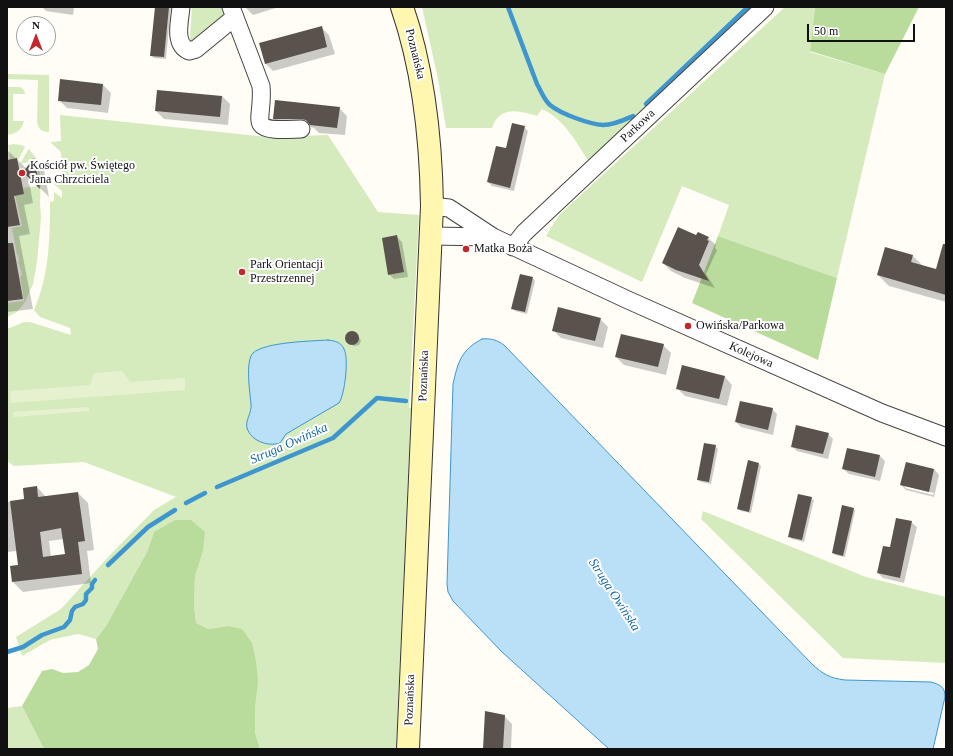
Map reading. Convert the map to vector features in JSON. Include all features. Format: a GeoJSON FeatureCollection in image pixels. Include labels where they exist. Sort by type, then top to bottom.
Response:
{"type":"FeatureCollection","features":[{"type":"Feature","properties":{"kind":"main road","name":"Poznańska"},"geometry":{"type":"LineString","coordinates":[[402,7],[416,57],[424,98],[430,151],[432,206],[408,749]]}},
{"type":"Feature","properties":{"kind":"street"},"geometry":{"type":"LineString","coordinates":[[181,7],[179,40],[183,48],[189,52],[196,49],[233,12],[261,86],[261,124],[264,127],[272,129],[301,130]]}},
{"type":"Feature","properties":{"kind":"street","name":"Parkowa"},"geometry":{"type":"LineString","coordinates":[[513,247],[524,233],[765,7]]}},
{"type":"Feature","properties":{"kind":"street","name":"Kolejowa"},"geometry":{"type":"LineString","coordinates":[[432,206],[449,208],[493,237],[641,306],[882,413],[946,437]]}},
{"type":"Feature","properties":{"kind":"street","name":"Kolejowa"},"geometry":{"type":"LineString","coordinates":[[431,236],[493,237]]}},
{"type":"Feature","properties":{"kind":"green space"},"geometry":{"type":"Polygon","coordinates":[[[192,7],[226,7],[227,15],[192,42],[190,39],[192,7]]]}},
{"type":"Feature","properties":{"kind":"green space"},"geometry":{"type":"Polygon","coordinates":[[[422,7],[755,7],[589,162],[564,125],[542,109],[537,116],[517,111],[505,113],[499,116],[492,128],[446,128],[438,79],[422,7]]]}},
{"type":"Feature","properties":{"kind":"green space"},"geometry":{"type":"Polygon","coordinates":[[[785,7],[815,7],[810,52],[885,74],[837,278],[718,236],[729,205],[682,186],[642,282],[546,236],[559,215],[785,7]]]}},
{"type":"Feature","properties":{"kind":"green space"},"geometry":{"type":"Polygon","coordinates":[[[815,7],[919,7],[885,74],[810,51],[815,7]]]}},
{"type":"Feature","properties":{"kind":"green space"},"geometry":{"type":"Polygon","coordinates":[[[7,74],[49,75],[49,132],[42,130],[37,123],[38,80],[7,79],[7,74]]]}},
{"type":"Feature","properties":{"kind":"green space"},"geometry":{"type":"Polygon","coordinates":[[[7,87],[20,87],[24,90],[25,94],[13,94],[13,121],[24,121],[18,131],[7,135],[7,87]]]}},
{"type":"Feature","properties":{"kind":"green space","name":"Park Orientacji Przestrzennej"},"geometry":{"type":"Polygon","coordinates":[[[60,115],[267,137],[328,135],[378,212],[419,215],[409,408],[411,408],[396,749],[260,749],[255,732],[255,707],[228,626],[208,629],[196,623],[194,605],[195,577],[203,551],[154,532],[147,552],[106,626],[96,639],[78,634],[50,640],[22,656],[16,637],[61,609],[110,555],[154,510],[176,497],[84,462],[14,466],[7,461],[7,329],[24,322],[30,322],[71,335],[70,328],[40,317],[34,310],[46,271],[50,230],[50,202],[54,201],[54,192],[62,198],[62,191],[54,184],[53,176],[63,184],[61,152],[51,143],[61,141],[60,115]]]}},
{"type":"Feature","properties":{"kind":"green space"},"geometry":{"type":"Polygon","coordinates":[[[13,144],[25,147],[18,160],[17,158],[10,159],[8,145],[13,144]]]}},
{"type":"Feature","properties":{"kind":"green space"},"geometry":{"type":"Polygon","coordinates":[[[29,149],[36,158],[41,178],[41,218],[37,262],[33,284],[25,302],[17,312],[7,317],[7,303],[24,301],[20,276],[22,275],[12,228],[22,226],[15,195],[24,194],[23,188],[37,186],[39,182],[35,163],[32,161],[20,164],[29,149]]]}},
{"type":"Feature","properties":{"kind":"green space"},"geometry":{"type":"Polygon","coordinates":[[[718,236],[837,278],[818,360],[692,303],[718,236]]]}},
{"type":"Feature","properties":{"kind":"green space"},"geometry":{"type":"Polygon","coordinates":[[[122,371],[130,382],[185,378],[185,390],[11,403],[10,391],[90,385],[94,373],[122,371]]]}},
{"type":"Feature","properties":{"kind":"green space"},"geometry":{"type":"Polygon","coordinates":[[[89,407],[89,411],[13,417],[13,412],[89,407]]]}},
{"type":"Feature","properties":{"kind":"green space"},"geometry":{"type":"Polygon","coordinates":[[[703,511],[866,577],[946,597],[946,663],[843,658],[701,519],[703,511]]]}},
{"type":"Feature","properties":{"kind":"green space"},"geometry":{"type":"Polygon","coordinates":[[[175,520],[191,520],[205,532],[203,551],[195,577],[194,605],[196,623],[208,629],[228,626],[242,629],[252,643],[258,681],[255,707],[255,732],[260,749],[44,749],[22,706],[42,671],[52,669],[63,673],[78,672],[89,665],[98,649],[96,639],[106,626],[147,552],[154,532],[175,520]]]}},
{"type":"Feature","properties":{"kind":"green space"},"geometry":{"type":"Polygon","coordinates":[[[22,706],[44,749],[7,749],[7,708],[22,706]]]}},
{"type":"Feature","properties":{"kind":"water"},"geometry":{"type":"Polygon","coordinates":[[[482,339],[494,340],[504,345],[812,664],[830,677],[845,680],[931,682],[942,687],[945,697],[933,749],[609,749],[502,652],[453,601],[448,592],[447,584],[453,384],[459,363],[465,352],[482,339]]]}},
{"type":"Feature","properties":{"kind":"water"},"geometry":{"type":"Polygon","coordinates":[[[328,340],[339,343],[343,347],[345,354],[345,384],[339,403],[286,434],[280,443],[270,444],[256,440],[249,433],[247,428],[247,422],[251,410],[249,363],[253,353],[259,349],[278,344],[328,340]]]}},
{"type":"Feature","properties":{"kind":"building"},"geometry":{"type":"Polygon","coordinates":[[[155,7],[169,7],[164,57],[150,56],[155,7]]]}},
{"type":"Feature","properties":{"kind":"building"},"geometry":{"type":"Polygon","coordinates":[[[322,26],[327,47],[265,64],[259,43],[322,26]]]}},
{"type":"Feature","properties":{"kind":"building"},"geometry":{"type":"Polygon","coordinates":[[[60,79],[103,84],[101,105],[58,101],[60,79]]]}},
{"type":"Feature","properties":{"kind":"building"},"geometry":{"type":"Polygon","coordinates":[[[157,90],[222,96],[220,117],[155,111],[157,90]]]}},
{"type":"Feature","properties":{"kind":"building"},"geometry":{"type":"Polygon","coordinates":[[[275,100],[340,107],[337,128],[310,125],[306,120],[301,119],[273,119],[275,100]]]}},
{"type":"Feature","properties":{"kind":"building"},"geometry":{"type":"Polygon","coordinates":[[[512,123],[525,126],[510,188],[487,182],[496,146],[506,148],[512,123]]]}},
{"type":"Feature","properties":{"kind":"building"},"geometry":{"type":"Polygon","coordinates":[[[17,158],[24,194],[14,196],[20,225],[7,227],[7,160],[17,158]]]}},
{"type":"Feature","properties":{"kind":"building"},"geometry":{"type":"Polygon","coordinates":[[[34,158],[40,189],[23,172],[34,158]]]}},
{"type":"Feature","properties":{"kind":"building"},"geometry":{"type":"Polygon","coordinates":[[[678,227],[696,235],[698,232],[709,237],[707,240],[709,241],[699,265],[709,281],[676,270],[662,263],[678,227]]]}},
{"type":"Feature","properties":{"kind":"building"},"geometry":{"type":"Polygon","coordinates":[[[397,235],[404,272],[388,275],[382,238],[397,235]]]}},
{"type":"Feature","properties":{"kind":"building"},"geometry":{"type":"Polygon","coordinates":[[[7,243],[13,243],[23,299],[7,301],[7,243]]]}},
{"type":"Feature","properties":{"kind":"building"},"geometry":{"type":"Polygon","coordinates":[[[943,244],[946,244],[946,295],[877,275],[885,247],[913,255],[911,262],[936,269],[943,244]]]}},
{"type":"Feature","properties":{"kind":"building"},"geometry":{"type":"Polygon","coordinates":[[[520,274],[533,277],[525,312],[511,309],[520,274]]]}},
{"type":"Feature","properties":{"kind":"building"},"geometry":{"type":"Polygon","coordinates":[[[558,307],[601,318],[595,341],[552,331],[558,307]]]}},
{"type":"Feature","properties":{"kind":"building"},"geometry":{"type":"Polygon","coordinates":[[[352,331],[357,333],[359,338],[357,343],[352,345],[347,343],[345,338],[347,333],[352,331]]]}},
{"type":"Feature","properties":{"kind":"building"},"geometry":{"type":"Polygon","coordinates":[[[621,334],[664,344],[658,367],[615,357],[621,334]]]}},
{"type":"Feature","properties":{"kind":"building"},"geometry":{"type":"Polygon","coordinates":[[[682,365],[725,376],[719,399],[676,389],[682,365]]]}},
{"type":"Feature","properties":{"kind":"building"},"geometry":{"type":"Polygon","coordinates":[[[740,401],[773,408],[768,430],[735,422],[740,401]]]}},
{"type":"Feature","properties":{"kind":"building"},"geometry":{"type":"Polygon","coordinates":[[[796,425],[829,433],[823,454],[791,447],[796,425]]]}},
{"type":"Feature","properties":{"kind":"building"},"geometry":{"type":"Polygon","coordinates":[[[704,443],[716,445],[709,482],[697,480],[704,443]]]}},
{"type":"Feature","properties":{"kind":"building"},"geometry":{"type":"Polygon","coordinates":[[[847,448],[880,455],[875,477],[842,469],[847,448]]]}},
{"type":"Feature","properties":{"kind":"building"},"geometry":{"type":"Polygon","coordinates":[[[748,460],[759,463],[749,512],[737,509],[748,460]]]}},
{"type":"Feature","properties":{"kind":"building"},"geometry":{"type":"Polygon","coordinates":[[[906,462],[934,469],[929,492],[900,485],[906,462]]]}},
{"type":"Feature","properties":{"kind":"building"},"geometry":{"type":"Polygon","coordinates":[[[37,486],[38,497],[78,492],[85,541],[78,542],[82,574],[12,582],[10,566],[18,565],[10,501],[24,499],[23,488],[37,486]],[[61,528],[40,532],[43,557],[65,554],[61,528]]]}},
{"type":"Feature","properties":{"kind":"building"},"geometry":{"type":"Polygon","coordinates":[[[798,494],[812,497],[802,540],[788,537],[798,494]]]}},
{"type":"Feature","properties":{"kind":"building"},"geometry":{"type":"Polygon","coordinates":[[[842,505],[854,508],[843,556],[832,553],[842,505]]]}},
{"type":"Feature","properties":{"kind":"building"},"geometry":{"type":"Polygon","coordinates":[[[896,518],[912,521],[900,578],[877,573],[883,546],[890,547],[896,518]]]}},
{"type":"Feature","properties":{"kind":"building"},"geometry":{"type":"Polygon","coordinates":[[[485,711],[505,715],[503,749],[483,749],[485,711]]]}},
{"type":"Feature","properties":{"kind":"waterway"},"geometry":{"type":"LineString","coordinates":[[508,7],[537,84],[544,98],[550,105],[575,118],[590,123],[603,125],[622,121],[633,116]]}},
{"type":"Feature","properties":{"kind":"waterway"},"geometry":{"type":"LineString","coordinates":[[646,104],[748,7]]}},
{"type":"Feature","properties":{"kind":"waterway","name":"Struga Owińska"},"geometry":{"type":"LineString","coordinates":[[217,487],[333,438],[377,398],[406,401]]}},
{"type":"Feature","properties":{"kind":"waterway","name":"Struga Owińska"},"geometry":{"type":"LineString","coordinates":[[186,503],[205,493]]}},
{"type":"Feature","properties":{"kind":"waterway","name":"Struga Owińska"},"geometry":{"type":"LineString","coordinates":[[108,565],[148,527],[175,510]]}},
{"type":"Feature","properties":{"kind":"waterway","name":"Struga Owińska"},"geometry":{"type":"LineString","coordinates":[[7,652],[23,647],[42,635],[64,627],[70,620],[72,611],[75,607],[83,604],[86,600],[86,594],[92,588],[92,584],[95,580]]}},
{"type":"Feature","properties":{"kind":"place","name":"Kościół pw. Świętego Jana Chrzciciela"},"geometry":{"type":"Point","coordinates":[22,173]}},
{"type":"Feature","properties":{"kind":"place","name":"Matka Boża"},"geometry":{"type":"Point","coordinates":[466,249]}},
{"type":"Feature","properties":{"kind":"place","name":"Park Orientacji Przestrzennej"},"geometry":{"type":"Point","coordinates":[242,272]}},
{"type":"Feature","properties":{"kind":"place","name":"Owińska/Parkowa"},"geometry":{"type":"Point","coordinates":[688,326]}}]}
